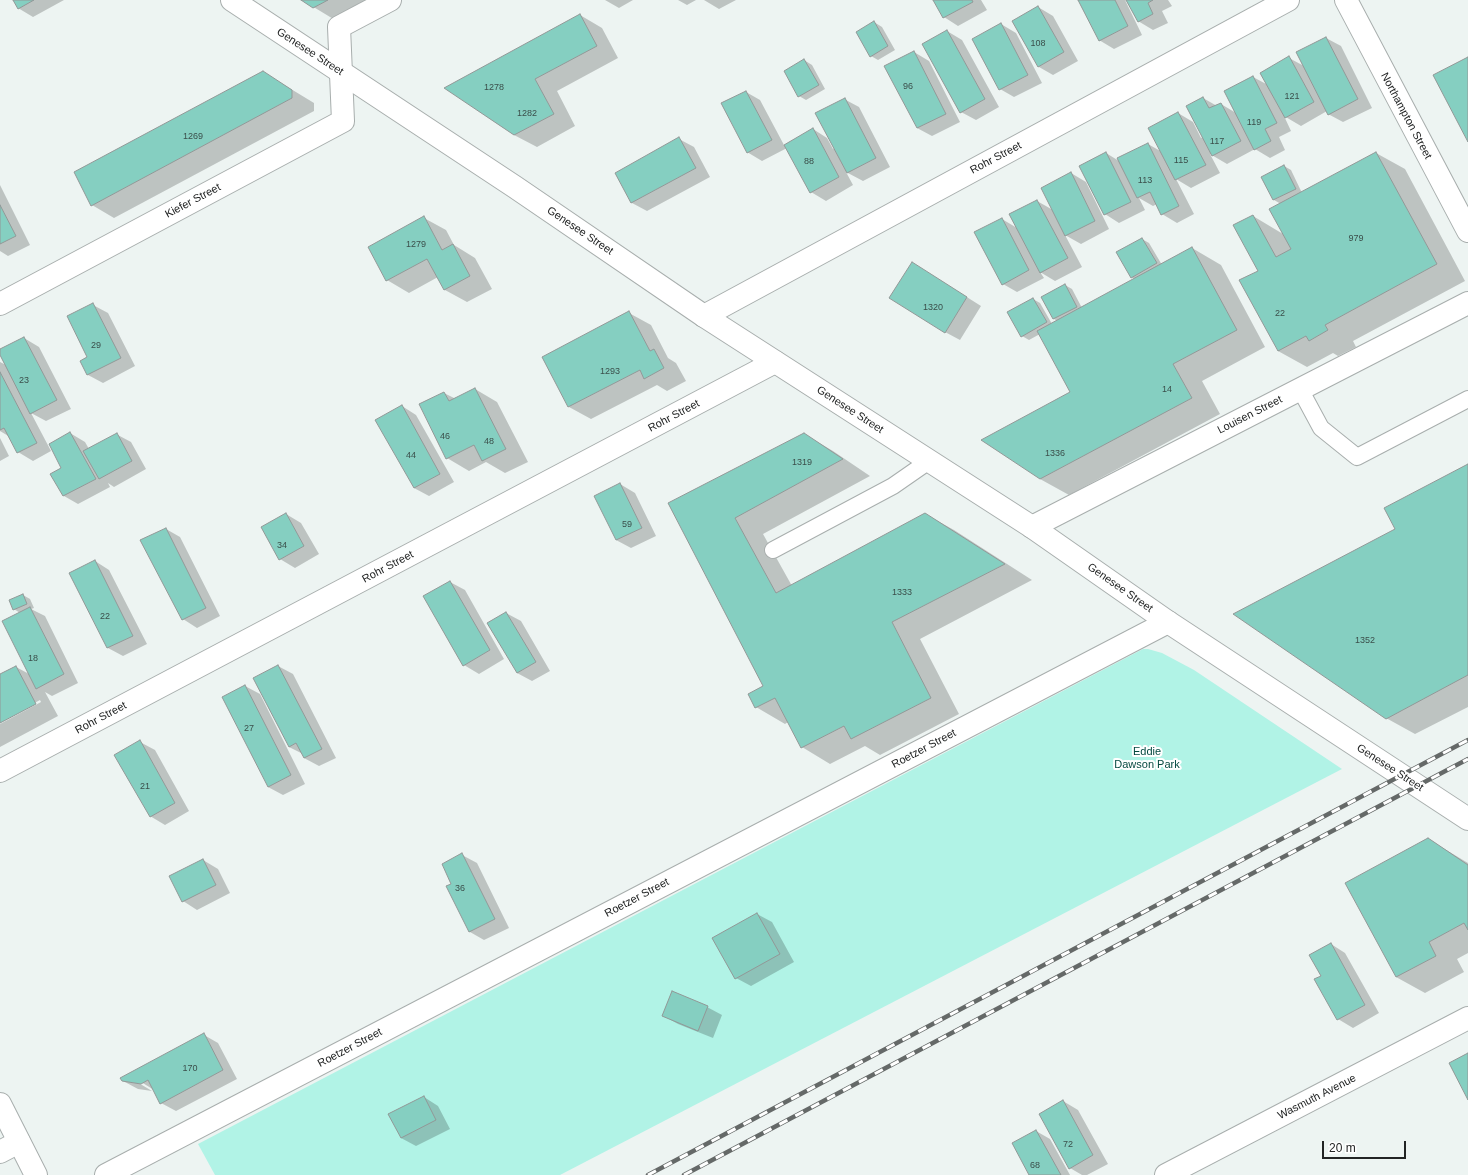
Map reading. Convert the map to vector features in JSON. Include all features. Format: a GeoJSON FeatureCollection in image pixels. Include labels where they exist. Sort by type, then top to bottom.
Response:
{"type":"FeatureCollection","features":[{"type":"Feature","properties":{"kind":"street","name":"Genesee Street"},"geometry":{"type":"LineString","coordinates":[[232,0],[515,187],[704,316],[1032,527],[1168,622],[1468,819]]}},
{"type":"Feature","properties":{"kind":"street"},"geometry":{"type":"LineString","coordinates":[[341,72],[339,27],[390,0]]}},
{"type":"Feature","properties":{"kind":"street","name":"Rohr Street"},"geometry":{"type":"LineString","coordinates":[[704,316],[1288,0]]}},
{"type":"Feature","properties":{"kind":"street","name":"Northampton Street"},"geometry":{"type":"LineString","coordinates":[[1346,0],[1468,231]]}},
{"type":"Feature","properties":{"kind":"street","name":"Kiefer Street"},"geometry":{"type":"LineString","coordinates":[[0,304],[344,121],[341,72]]}},
{"type":"Feature","properties":{"kind":"street","name":"Louisen Street"},"geometry":{"type":"LineString","coordinates":[[1032,527],[1468,303]]}},
{"type":"Feature","properties":{"kind":"street","name":"Rohr Street"},"geometry":{"type":"LineString","coordinates":[[0,771],[775,362]]}},
{"type":"Feature","properties":{"kind":"street","name":"Roetzer Street"},"geometry":{"type":"LineString","coordinates":[[106,1175],[1168,622]]}},
{"type":"Feature","properties":{"kind":"street","name":"Wasmuth Avenue"},"geometry":{"type":"LineString","coordinates":[[1166,1175],[1468,1018]]}},
{"type":"Feature","properties":{"kind":"street"},"geometry":{"type":"LineString","coordinates":[[0,1104],[36,1175]]}},
{"type":"Feature","properties":{"kind":"street"},"geometry":{"type":"LineString","coordinates":[[0,1152],[19,1142]]}},
{"type":"Feature","properties":{"kind":"lane"},"geometry":{"type":"LineString","coordinates":[[1300,389],[1321,428],[1357,457],[1468,399]]}},
{"type":"Feature","properties":{"kind":"lane"},"geometry":{"type":"LineString","coordinates":[[773,550],[892,486],[929,461]]}},
{"type":"Feature","properties":{"kind":"green space","name":"Eddie Dawson Park"},"geometry":{"type":"Polygon","coordinates":[[[1143,649],[1162,653],[1194,670],[1342,769],[560,1175],[215,1175],[198,1144],[1143,649]]]}},
{"type":"Feature","properties":{"kind":"building"},"geometry":{"type":"Polygon","coordinates":[[[13,0],[34,0],[18,9],[13,0]]]}},
{"type":"Feature","properties":{"kind":"building"},"geometry":{"type":"Polygon","coordinates":[[[301,0],[328,0],[313,8],[301,0]]]}},
{"type":"Feature","properties":{"kind":"building"},"geometry":{"type":"Polygon","coordinates":[[[933,0],[972,0],[973,2],[943,18],[933,0]]]}},
{"type":"Feature","properties":{"kind":"building"},"geometry":{"type":"Polygon","coordinates":[[[1078,0],[1115,0],[1128,26],[1099,41],[1078,0]]]}},
{"type":"Feature","properties":{"kind":"building"},"geometry":{"type":"Polygon","coordinates":[[[1126,0],[1153,0],[1148,3],[1153,14],[1138,22],[1126,0]]]}},
{"type":"Feature","properties":{"kind":"building"},"geometry":{"type":"Polygon","coordinates":[[[1038,6],[1064,52],[1038,67],[1012,21],[1038,6]]]}},
{"type":"Feature","properties":{"kind":"building"},"geometry":{"type":"Polygon","coordinates":[[[580,14],[597,46],[535,79],[554,114],[514,135],[444,88],[580,14]]]}},
{"type":"Feature","properties":{"kind":"building"},"geometry":{"type":"Polygon","coordinates":[[[874,21],[888,46],[870,57],[856,32],[874,21]]]}},
{"type":"Feature","properties":{"kind":"building"},"geometry":{"type":"Polygon","coordinates":[[[1001,23],[1028,75],[999,90],[972,39],[1001,23]]]}},
{"type":"Feature","properties":{"kind":"building"},"geometry":{"type":"Polygon","coordinates":[[[947,30],[985,99],[960,113],[922,44],[947,30]]]}},
{"type":"Feature","properties":{"kind":"building"},"geometry":{"type":"Polygon","coordinates":[[[1326,37],[1358,99],[1328,115],[1296,52],[1326,37]]]}},
{"type":"Feature","properties":{"kind":"building"},"geometry":{"type":"Polygon","coordinates":[[[914,51],[946,114],[917,128],[884,66],[914,51]]]}},
{"type":"Feature","properties":{"kind":"building"},"geometry":{"type":"Polygon","coordinates":[[[1289,56],[1314,102],[1285,118],[1260,73],[1289,56]]]}},
{"type":"Feature","properties":{"kind":"building"},"geometry":{"type":"Polygon","coordinates":[[[1468,57],[1468,142],[1433,75],[1468,57]]]}},
{"type":"Feature","properties":{"kind":"building"},"geometry":{"type":"Polygon","coordinates":[[[804,59],[819,85],[798,97],[784,71],[804,59]]]}},
{"type":"Feature","properties":{"kind":"building"},"geometry":{"type":"Polygon","coordinates":[[[263,71],[292,90],[292,98],[91,206],[74,172],[263,71]]]}},
{"type":"Feature","properties":{"kind":"building"},"geometry":{"type":"Polygon","coordinates":[[[1253,76],[1277,123],[1265,129],[1271,141],[1254,150],[1224,91],[1253,76]]]}},
{"type":"Feature","properties":{"kind":"building"},"geometry":{"type":"Polygon","coordinates":[[[746,91],[772,140],[747,153],[721,103],[746,91]]]}},
{"type":"Feature","properties":{"kind":"building"},"geometry":{"type":"Polygon","coordinates":[[[1203,97],[1209,108],[1221,103],[1241,141],[1212,156],[1186,106],[1203,97]]]}},
{"type":"Feature","properties":{"kind":"building"},"geometry":{"type":"Polygon","coordinates":[[[845,98],[876,158],[847,173],[815,113],[845,98]]]}},
{"type":"Feature","properties":{"kind":"building"},"geometry":{"type":"Polygon","coordinates":[[[1178,112],[1206,165],[1175,180],[1148,128],[1178,112]]]}},
{"type":"Feature","properties":{"kind":"building"},"geometry":{"type":"Polygon","coordinates":[[[813,128],[839,177],[810,193],[784,145],[813,128]]]}},
{"type":"Feature","properties":{"kind":"building"},"geometry":{"type":"Polygon","coordinates":[[[679,137],[696,168],[631,203],[615,173],[679,137]]]}},
{"type":"Feature","properties":{"kind":"building"},"geometry":{"type":"Polygon","coordinates":[[[1148,143],[1179,206],[1161,215],[1150,192],[1137,198],[1117,158],[1148,143]]]}},
{"type":"Feature","properties":{"kind":"building"},"geometry":{"type":"Polygon","coordinates":[[[1106,152],[1131,202],[1104,215],[1079,166],[1106,152]]]}},
{"type":"Feature","properties":{"kind":"building"},"geometry":{"type":"Polygon","coordinates":[[[1376,152],[1437,264],[1325,325],[1328,330],[1309,341],[1306,336],[1278,351],[1239,280],[1258,271],[1233,225],[1253,215],[1276,257],[1291,249],[1269,209],[1376,152]]]}},
{"type":"Feature","properties":{"kind":"building"},"geometry":{"type":"Polygon","coordinates":[[[1284,165],[1296,189],[1273,200],[1261,177],[1284,165]]]}},
{"type":"Feature","properties":{"kind":"building"},"geometry":{"type":"Polygon","coordinates":[[[1071,172],[1095,221],[1065,236],[1041,188],[1071,172]]]}},
{"type":"Feature","properties":{"kind":"building"},"geometry":{"type":"Polygon","coordinates":[[[1037,200],[1068,258],[1040,273],[1009,214],[1037,200]]]}},
{"type":"Feature","properties":{"kind":"building"},"geometry":{"type":"Polygon","coordinates":[[[0,205],[16,236],[0,244],[0,205]]]}},
{"type":"Feature","properties":{"kind":"building"},"geometry":{"type":"Polygon","coordinates":[[[424,216],[442,250],[453,244],[470,276],[444,290],[427,259],[386,281],[368,247],[424,216]]]}},
{"type":"Feature","properties":{"kind":"building"},"geometry":{"type":"Polygon","coordinates":[[[1002,218],[1029,270],[1002,285],[974,232],[1002,218]]]}},
{"type":"Feature","properties":{"kind":"building"},"geometry":{"type":"Polygon","coordinates":[[[1142,238],[1157,263],[1131,278],[1116,252],[1142,238]]]}},
{"type":"Feature","properties":{"kind":"building"},"geometry":{"type":"Polygon","coordinates":[[[1192,247],[1237,330],[1173,364],[1192,398],[1040,479],[981,440],[1070,392],[1037,331],[1192,247]]]}},
{"type":"Feature","properties":{"kind":"building"},"geometry":{"type":"Polygon","coordinates":[[[912,262],[967,297],[945,333],[889,298],[912,262]]]}},
{"type":"Feature","properties":{"kind":"building"},"geometry":{"type":"Polygon","coordinates":[[[1065,284],[1077,307],[1053,319],[1041,297],[1065,284]]]}},
{"type":"Feature","properties":{"kind":"building"},"geometry":{"type":"Polygon","coordinates":[[[1033,298],[1047,322],[1021,337],[1007,312],[1033,298]]]}},
{"type":"Feature","properties":{"kind":"building"},"geometry":{"type":"Polygon","coordinates":[[[93,303],[121,358],[87,375],[80,361],[87,357],[67,316],[93,303]]]}},
{"type":"Feature","properties":{"kind":"building"},"geometry":{"type":"Polygon","coordinates":[[[629,311],[650,351],[654,349],[664,368],[644,379],[640,370],[568,407],[542,357],[629,311]]]}},
{"type":"Feature","properties":{"kind":"building"},"geometry":{"type":"Polygon","coordinates":[[[24,337],[57,400],[30,414],[0,355],[0,349],[24,337]]]}},
{"type":"Feature","properties":{"kind":"building"},"geometry":{"type":"Polygon","coordinates":[[[0,372],[37,443],[17,453],[4,428],[0,430],[0,372]]]}},
{"type":"Feature","properties":{"kind":"building"},"geometry":{"type":"Polygon","coordinates":[[[475,388],[506,449],[482,461],[474,445],[446,459],[419,404],[444,392],[449,401],[475,388]]]}},
{"type":"Feature","properties":{"kind":"building"},"geometry":{"type":"Polygon","coordinates":[[[402,405],[440,474],[414,488],[375,420],[402,405]]]}},
{"type":"Feature","properties":{"kind":"building"},"geometry":{"type":"Polygon","coordinates":[[[70,432],[96,479],[63,496],[50,474],[61,468],[49,444],[70,432]]]}},
{"type":"Feature","properties":{"kind":"building"},"geometry":{"type":"Polygon","coordinates":[[[117,433],[132,461],[99,479],[83,451],[117,433]]]}},
{"type":"Feature","properties":{"kind":"building"},"geometry":{"type":"Polygon","coordinates":[[[804,433],[843,459],[735,518],[776,593],[925,513],[1005,564],[892,622],[931,698],[851,739],[844,726],[801,748],[775,698],[755,708],[748,694],[763,686],[668,503],[804,433]]]}},
{"type":"Feature","properties":{"kind":"building"},"geometry":{"type":"Polygon","coordinates":[[[1468,464],[1468,675],[1386,719],[1233,614],[1395,529],[1384,508],[1468,464]]]}},
{"type":"Feature","properties":{"kind":"building"},"geometry":{"type":"Polygon","coordinates":[[[620,483],[642,528],[616,540],[594,496],[620,483]]]}},
{"type":"Feature","properties":{"kind":"building"},"geometry":{"type":"Polygon","coordinates":[[[286,513],[304,546],[279,560],[261,527],[286,513]]]}},
{"type":"Feature","properties":{"kind":"building"},"geometry":{"type":"Polygon","coordinates":[[[166,528],[206,608],[182,620],[140,540],[166,528]]]}},
{"type":"Feature","properties":{"kind":"building"},"geometry":{"type":"Polygon","coordinates":[[[95,560],[133,636],[107,648],[69,573],[95,560]]]}},
{"type":"Feature","properties":{"kind":"building"},"geometry":{"type":"Polygon","coordinates":[[[450,581],[490,650],[463,666],[423,596],[450,581]]]}},
{"type":"Feature","properties":{"kind":"building"},"geometry":{"type":"Polygon","coordinates":[[[23,594],[27,604],[13,610],[9,600],[23,594]]]}},
{"type":"Feature","properties":{"kind":"building"},"geometry":{"type":"Polygon","coordinates":[[[30,607],[64,674],[36,689],[2,621],[30,607]]]}},
{"type":"Feature","properties":{"kind":"building"},"geometry":{"type":"Polygon","coordinates":[[[506,612],[536,662],[517,673],[487,623],[506,612]]]}},
{"type":"Feature","properties":{"kind":"building"},"geometry":{"type":"Polygon","coordinates":[[[278,665],[322,749],[304,758],[296,743],[289,747],[253,678],[278,665]]]}},
{"type":"Feature","properties":{"kind":"building"},"geometry":{"type":"Polygon","coordinates":[[[16,666],[36,704],[0,723],[0,674],[16,666]]]}},
{"type":"Feature","properties":{"kind":"building"},"geometry":{"type":"Polygon","coordinates":[[[245,685],[291,775],[268,787],[222,697],[245,685]]]}},
{"type":"Feature","properties":{"kind":"building"},"geometry":{"type":"Polygon","coordinates":[[[140,740],[175,803],[150,817],[114,755],[140,740]]]}},
{"type":"Feature","properties":{"kind":"building"},"geometry":{"type":"Polygon","coordinates":[[[1428,838],[1468,865],[1468,930],[1464,923],[1429,942],[1436,956],[1396,977],[1345,883],[1428,838]]]}},
{"type":"Feature","properties":{"kind":"building"},"geometry":{"type":"Polygon","coordinates":[[[462,853],[495,919],[469,932],[446,886],[451,884],[442,864],[462,853]]]}},
{"type":"Feature","properties":{"kind":"building"},"geometry":{"type":"Polygon","coordinates":[[[203,859],[216,885],[182,902],[169,876],[203,859]]]}},
{"type":"Feature","properties":{"kind":"building"},"geometry":{"type":"Polygon","coordinates":[[[757,913],[780,954],[735,979],[712,938],[757,913]]]}},
{"type":"Feature","properties":{"kind":"building"},"geometry":{"type":"Polygon","coordinates":[[[1331,943],[1365,1005],[1337,1020],[1314,979],[1321,976],[1309,955],[1331,943]]]}},
{"type":"Feature","properties":{"kind":"building"},"geometry":{"type":"Polygon","coordinates":[[[672,991],[708,1006],[698,1031],[662,1016],[672,991]]]}},
{"type":"Feature","properties":{"kind":"building"},"geometry":{"type":"Polygon","coordinates":[[[204,1033],[223,1070],[160,1104],[148,1080],[141,1084],[122,1081],[120,1078],[204,1033]]]}},
{"type":"Feature","properties":{"kind":"building"},"geometry":{"type":"Polygon","coordinates":[[[1468,1053],[1468,1100],[1449,1063],[1468,1053]]]}},
{"type":"Feature","properties":{"kind":"building"},"geometry":{"type":"Polygon","coordinates":[[[424,1096],[436,1120],[401,1138],[388,1114],[424,1096]]]}},
{"type":"Feature","properties":{"kind":"building"},"geometry":{"type":"Polygon","coordinates":[[[1063,1100],[1093,1155],[1069,1169],[1039,1114],[1063,1100]]]}},
{"type":"Feature","properties":{"kind":"building"},"geometry":{"type":"Polygon","coordinates":[[[1036,1130],[1061,1175],[1029,1175],[1012,1143],[1036,1130]]]}},
{"type":"Feature","properties":{"kind":"railway"},"geometry":{"type":"LineString","coordinates":[[648,1175],[1468,740]]}},
{"type":"Feature","properties":{"kind":"railway"},"geometry":{"type":"LineString","coordinates":[[684,1175],[1468,759]]}}]}
